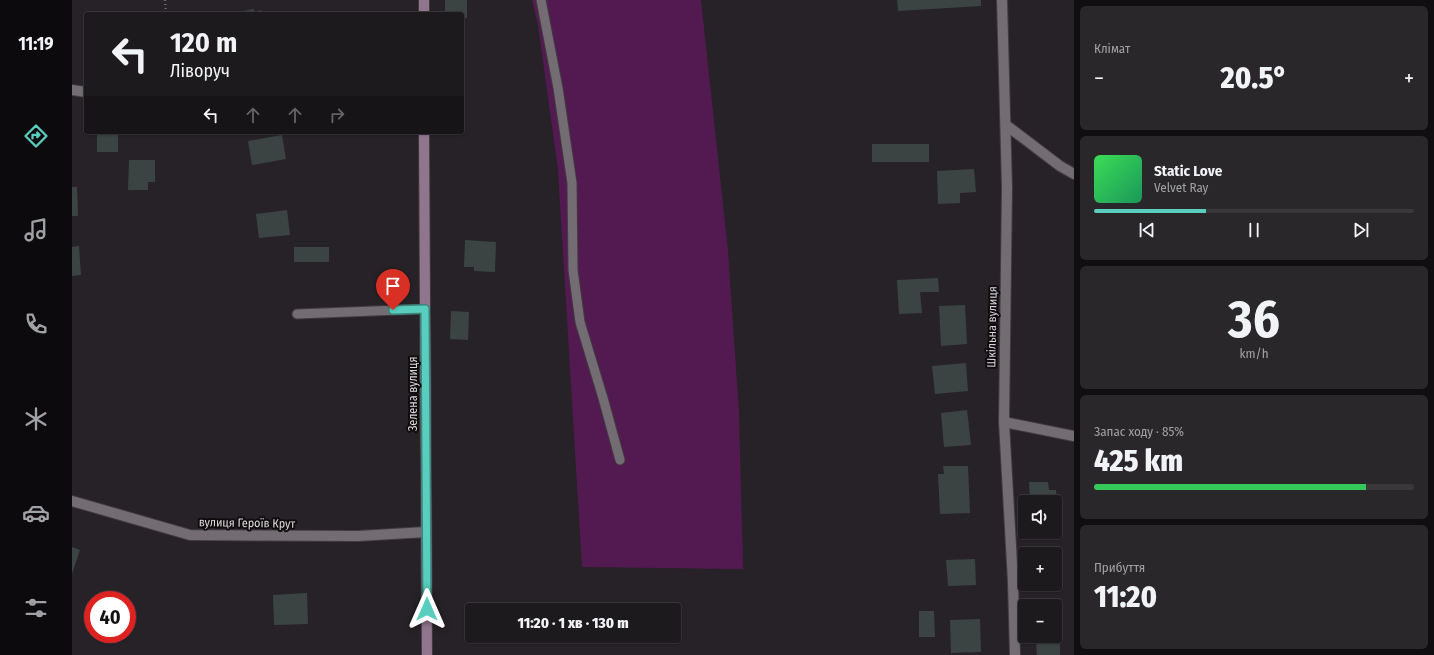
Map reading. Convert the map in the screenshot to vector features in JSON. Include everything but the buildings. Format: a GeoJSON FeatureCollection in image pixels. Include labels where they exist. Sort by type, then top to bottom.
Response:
{"type":"FeatureCollection","features":[{"type":"Feature","properties":{"kind":"street"},"geometry":{"type":"LineString","coordinates":[[424,0],[424,12]]}},
{"type":"Feature","properties":{"kind":"street","name":"Шкільна вулиця"},"geometry":{"type":"LineString","coordinates":[[1002,0],[1007,188],[1004,422],[1013,582],[1015,655]]}},
{"type":"Feature","properties":{"kind":"street"},"geometry":{"type":"LineString","coordinates":[[72,90],[84,92]]}},
{"type":"Feature","properties":{"kind":"street"},"geometry":{"type":"LineString","coordinates":[[1006,125],[1060,166],[1074,174]]}},
{"type":"Feature","properties":{"kind":"street","name":"Зелена вулиця"},"geometry":{"type":"LineString","coordinates":[[424,134],[427,655]]}},
{"type":"Feature","properties":{"kind":"street"},"geometry":{"type":"LineString","coordinates":[[1004,422],[1074,436]]}},
{"type":"Feature","properties":{"kind":"street","name":"вулиця Героїв Крут"},"geometry":{"type":"LineString","coordinates":[[72,501],[190,536],[358,536],[426,532]]}},
{"type":"Feature","properties":{"kind":"lane"},"geometry":{"type":"LineString","coordinates":[[540,0],[558,88],[572,182],[573,270],[580,322],[620,460]]}},
{"type":"Feature","properties":{"kind":"lane"},"geometry":{"type":"LineString","coordinates":[[297,314],[425,309]]}},
{"type":"Feature","properties":{"kind":"path"},"geometry":{"type":"LineString","coordinates":[[164,0],[166,12]]}},
{"type":"Feature","properties":{"kind":"shaded area"},"geometry":{"type":"Polygon","coordinates":[[[532,0],[701,0],[728,251],[739,412],[743,569],[582,567],[558,170],[538,25],[532,0]]]}},
{"type":"Feature","properties":{"kind":"route"},"geometry":{"type":"LineString","coordinates":[[393,310],[425,309],[427,609]]}}]}
